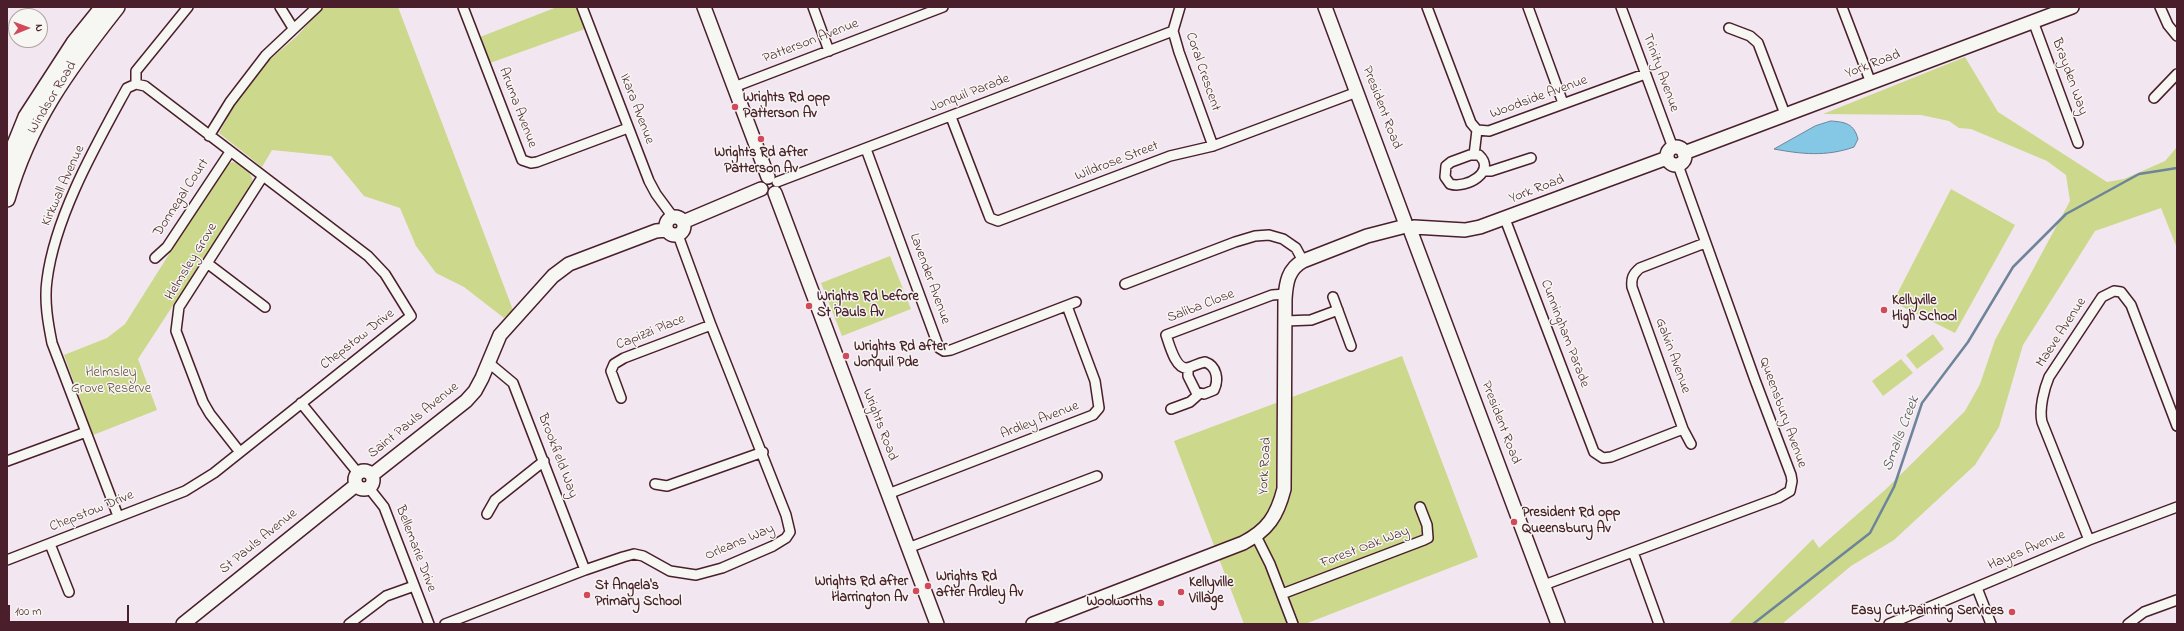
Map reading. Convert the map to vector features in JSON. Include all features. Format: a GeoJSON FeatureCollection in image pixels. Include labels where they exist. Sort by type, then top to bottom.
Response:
{"type":"FeatureCollection","features":[{"type":"Feature","properties":{"kind":"main road","name":"Windsor Road"},"geometry":{"type":"LineString","coordinates":[[7,164],[26,117],[74,43],[103,7]]}},
{"type":"Feature","properties":{"kind":"main road","name":"Windsor Road"},"geometry":{"type":"LineString","coordinates":[[7,199],[20,160],[37,121],[75,61],[117,7]]}},
{"type":"Feature","properties":{"kind":"street"},"geometry":{"type":"LineString","coordinates":[[136,84],[136,71],[188,7]]}},
{"type":"Feature","properties":{"kind":"street"},"geometry":{"type":"LineString","coordinates":[[280,7],[294,28]]}},
{"type":"Feature","properties":{"kind":"street"},"geometry":{"type":"LineString","coordinates":[[209,136],[230,102],[257,67],[294,28],[317,7]]}},
{"type":"Feature","properties":{"kind":"street","name":"Aruma Avenue"},"geometry":{"type":"LineString","coordinates":[[463,7],[522,160],[531,163],[537,162],[628,128]]}},
{"type":"Feature","properties":{"kind":"street","name":"Ikara Avenue"},"geometry":{"type":"LineString","coordinates":[[582,7],[649,181],[656,194],[678,219]]}},
{"type":"Feature","properties":{"kind":"street","name":"Wrights Road"},"geometry":{"type":"LineString","coordinates":[[704,7],[773,184],[937,624]]}},
{"type":"Feature","properties":{"kind":"street"},"geometry":{"type":"LineString","coordinates":[[813,7],[830,51]]}},
{"type":"Feature","properties":{"kind":"street","name":"Patterson Avenue"},"geometry":{"type":"LineString","coordinates":[[734,87],[943,7]]}},
{"type":"Feature","properties":{"kind":"street","name":"Coral Crescent"},"geometry":{"type":"LineString","coordinates":[[1180,7],[1173,31],[1179,52],[1213,146]]}},
{"type":"Feature","properties":{"kind":"street","name":"President Road"},"geometry":{"type":"LineString","coordinates":[[1325,7],[1558,624]]}},
{"type":"Feature","properties":{"kind":"street","name":"Woodside Avenue"},"geometry":{"type":"LineString","coordinates":[[1426,7],[1471,123],[1480,130],[1489,131],[1645,74]]}},
{"type":"Feature","properties":{"kind":"street"},"geometry":{"type":"LineString","coordinates":[[1528,7],[1563,103]]}},
{"type":"Feature","properties":{"kind":"street","name":"Trinity Avenue"},"geometry":{"type":"LineString","coordinates":[[1621,7],[1675,156]]}},
{"type":"Feature","properties":{"kind":"street"},"geometry":{"type":"LineString","coordinates":[[1842,7],[1871,83]]}},
{"type":"Feature","properties":{"kind":"street","name":"York Road"},"geometry":{"type":"LineString","coordinates":[[1033,624],[1256,536],[1269,523],[1279,509],[1284,489],[1286,294],[1289,274],[1296,264],[1367,236],[1408,227],[1465,230],[1505,219],[2072,7]]}},
{"type":"Feature","properties":{"kind":"street"},"geometry":{"type":"LineString","coordinates":[[2160,7],[2168,25],[2177,36]]}},
{"type":"Feature","properties":{"kind":"street","name":"Brayden Way"},"geometry":{"type":"LineString","coordinates":[[2033,21],[2078,143]]}},
{"type":"Feature","properties":{"kind":"street"},"geometry":{"type":"LineString","coordinates":[[1729,28],[1750,36],[1758,43],[1785,114]]}},
{"type":"Feature","properties":{"kind":"street","name":"Jonquil Parade"},"geometry":{"type":"LineString","coordinates":[[773,184],[1173,31]]}},
{"type":"Feature","properties":{"kind":"street"},"geometry":{"type":"LineString","coordinates":[[2154,98],[2177,74]]}},
{"type":"Feature","properties":{"kind":"street","name":"Chepstow Drive"},"geometry":{"type":"LineString","coordinates":[[7,560],[185,491],[214,473],[411,316],[385,274],[368,256],[145,86],[136,84]]}},
{"type":"Feature","properties":{"kind":"street","name":"Kirkwall Avenue"},"geometry":{"type":"LineString","coordinates":[[118,516],[52,343],[47,315],[47,281],[58,230],[72,197],[127,88],[136,84]]}},
{"type":"Feature","properties":{"kind":"street","name":"Wildrose Street"},"geometry":{"type":"LineString","coordinates":[[951,117],[990,218],[998,221],[1170,156],[1213,146],[1358,92]]}},
{"type":"Feature","properties":{"kind":"street"},"geometry":{"type":"LineString","coordinates":[[1476,155],[1480,130]]}},
{"type":"Feature","properties":{"kind":"street","name":"Lavender Avenue"},"geometry":{"type":"LineString","coordinates":[[866,149],[939,348],[944,351],[951,350],[1076,302]]}},
{"type":"Feature","properties":{"kind":"street","name":"Donnegal Court"},"geometry":{"type":"LineString","coordinates":[[155,258],[167,247],[230,152]]}},
{"type":"Feature","properties":{"kind":"street"},"geometry":{"type":"LineString","coordinates":[[1476,155],[1484,163],[1484,170],[1479,177],[1458,185],[1448,182],[1444,172],[1446,166],[1451,162],[1476,155]]}},
{"type":"Feature","properties":{"kind":"street","name":"Queensbury Avenue"},"geometry":{"type":"LineString","coordinates":[[1544,585],[1778,498],[1790,492],[1792,486],[1787,462],[1705,243],[1675,156]]}},
{"type":"Feature","properties":{"kind":"street"},"geometry":{"type":"LineString","coordinates":[[1484,170],[1491,171],[1531,158]]}},
{"type":"Feature","properties":{"kind":"street","name":"Helmsley Grove"},"geometry":{"type":"LineString","coordinates":[[240,451],[203,402],[176,331],[179,307],[263,176]]}},
{"type":"Feature","properties":{"kind":"street"},"geometry":{"type":"LineString","coordinates":[[672,233],[683,229],[678,219],[761,190],[762,182],[773,184]]}},
{"type":"Feature","properties":{"kind":"street","name":"Cunningham Parade"},"geometry":{"type":"LineString","coordinates":[[1505,219],[1591,446],[1599,460],[1611,457],[1683,429]]}},
{"type":"Feature","properties":{"kind":"street","name":"Saint Pauls Avenue"},"geometry":{"type":"LineString","coordinates":[[372,475],[466,401],[475,392],[500,335],[553,276],[569,264],[656,231],[672,233]]}},
{"type":"Feature","properties":{"kind":"street","name":"Orleans Way"},"geometry":{"type":"LineString","coordinates":[[445,624],[585,570],[634,554],[643,556],[670,571],[696,576],[722,568],[773,546],[786,538],[790,532],[786,515],[763,452],[672,233]]}},
{"type":"Feature","properties":{"kind":"street"},"geometry":{"type":"LineString","coordinates":[[1125,284],[1235,242],[1255,236],[1269,235],[1283,239],[1296,248],[1303,261]]}},
{"type":"Feature","properties":{"kind":"street","name":"Galvin Avenue"},"geometry":{"type":"LineString","coordinates":[[1692,444],[1683,429],[1629,275],[1640,268],[1705,243]]}},
{"type":"Feature","properties":{"kind":"street"},"geometry":{"type":"LineString","coordinates":[[207,263],[265,307]]}},
{"type":"Feature","properties":{"kind":"street","name":"Maeve Avenue"},"geometry":{"type":"LineString","coordinates":[[2089,540],[2042,422],[2041,415],[2045,386],[2049,377],[2102,297],[2110,292],[2121,292],[2131,305],[2177,426]]}},
{"type":"Feature","properties":{"kind":"street","name":"Saliba Close"},"geometry":{"type":"LineString","coordinates":[[1188,368],[1182,367],[1178,362],[1166,335],[1272,295],[1286,294]]}},
{"type":"Feature","properties":{"kind":"street"},"geometry":{"type":"LineString","coordinates":[[1333,297],[1351,346]]}},
{"type":"Feature","properties":{"kind":"street","name":"Ardley Avenue"},"geometry":{"type":"LineString","coordinates":[[888,494],[1093,415],[1099,408],[1098,393],[1067,306]]}},
{"type":"Feature","properties":{"kind":"street"},"geometry":{"type":"LineString","coordinates":[[1285,321],[1311,320],[1338,310]]}},
{"type":"Feature","properties":{"kind":"street","name":"Capizzi Place"},"geometry":{"type":"LineString","coordinates":[[621,398],[611,371],[614,364],[624,358],[711,325]]}},
{"type":"Feature","properties":{"kind":"street"},"geometry":{"type":"LineString","coordinates":[[1171,409],[1190,402],[1199,394],[1214,390],[1217,385],[1217,377],[1214,369],[1205,362],[1188,368],[1194,390],[1199,394]]}},
{"type":"Feature","properties":{"kind":"street","name":"Brookfield Way"},"geometry":{"type":"LineString","coordinates":[[489,363],[513,383],[585,570]]}},
{"type":"Feature","properties":{"kind":"street"},"geometry":{"type":"LineString","coordinates":[[301,403],[357,479],[361,489],[369,488],[374,480],[372,475],[363,471],[357,479]]}},
{"type":"Feature","properties":{"kind":"street"},"geometry":{"type":"LineString","coordinates":[[7,461],[86,432]]}},
{"type":"Feature","properties":{"kind":"street"},"geometry":{"type":"LineString","coordinates":[[655,484],[667,486],[763,452]]}},
{"type":"Feature","properties":{"kind":"street"},"geometry":{"type":"LineString","coordinates":[[487,514],[495,500],[544,462]]}},
{"type":"Feature","properties":{"kind":"street"},"geometry":{"type":"LineString","coordinates":[[908,548],[1097,476]]}},
{"type":"Feature","properties":{"kind":"street","name":"St Pauls Avenue"},"geometry":{"type":"LineString","coordinates":[[183,624],[357,479]]}},
{"type":"Feature","properties":{"kind":"street","name":"Bellemarie Drive"},"geometry":{"type":"LineString","coordinates":[[369,488],[384,507],[429,624]]}},
{"type":"Feature","properties":{"kind":"street","name":"Forest Oak Way"},"geometry":{"type":"LineString","coordinates":[[1282,594],[1428,538],[1428,530],[1420,507]]}},
{"type":"Feature","properties":{"kind":"street","name":"Hayes Avenue"},"geometry":{"type":"LineString","coordinates":[[1889,624],[2089,540],[2177,507]]}},
{"type":"Feature","properties":{"kind":"street"},"geometry":{"type":"LineString","coordinates":[[1256,536],[1270,564],[1293,624]]}},
{"type":"Feature","properties":{"kind":"street"},"geometry":{"type":"LineString","coordinates":[[50,544],[69,592]]}},
{"type":"Feature","properties":{"kind":"street"},"geometry":{"type":"LineString","coordinates":[[1633,552],[1659,624]]}},
{"type":"Feature","properties":{"kind":"street"},"geometry":{"type":"LineString","coordinates":[[349,624],[386,596],[414,586]]}},
{"type":"Feature","properties":{"kind":"street"},"geometry":{"type":"LineString","coordinates":[[1977,588],[1990,624]]}},
{"type":"Feature","properties":{"kind":"street"},"geometry":{"type":"LineString","coordinates":[[2128,624],[2144,612],[2177,600]]}},
{"type":"Feature","properties":{"kind":"green space"},"geometry":{"type":"Polygon","coordinates":[[[323,7],[398,7],[513,310],[504,318],[464,287],[436,273],[416,246],[400,208],[364,196],[331,156],[272,150],[262,167],[219,133],[234,105],[266,63],[297,36],[323,7]]]}},
{"type":"Feature","properties":{"kind":"green space"},"geometry":{"type":"Polygon","coordinates":[[[557,7],[578,7],[585,29],[490,63],[480,37],[557,7]]]}},
{"type":"Feature","properties":{"kind":"green space"},"geometry":{"type":"Polygon","coordinates":[[[1965,57],[1998,112],[2107,182],[2124,179],[2165,161],[2177,147],[2177,248],[2161,208],[2095,231],[2023,345],[1999,427],[1975,465],[1894,540],[1851,566],[1782,624],[1728,624],[1813,539],[1819,548],[1885,490],[1965,411],[1980,384],[1995,340],[2070,201],[2066,175],[2047,161],[1971,129],[1959,128],[1949,121],[1921,115],[1823,114],[1965,57]]]}},
{"type":"Feature","properties":{"kind":"green space","name":"Helmsley Grove Reserve"},"geometry":{"type":"Polygon","coordinates":[[[232,162],[239,164],[249,172],[253,183],[138,359],[157,410],[93,435],[64,355],[107,338],[125,324],[224,167],[232,162]]]}},
{"type":"Feature","properties":{"kind":"green space"},"geometry":{"type":"Polygon","coordinates":[[[1951,189],[2015,225],[1955,333],[1893,302],[1951,189]]]}},
{"type":"Feature","properties":{"kind":"green space"},"geometry":{"type":"Polygon","coordinates":[[[890,256],[911,309],[842,336],[821,283],[890,256]]]}},
{"type":"Feature","properties":{"kind":"green space"},"geometry":{"type":"Polygon","coordinates":[[[1933,334],[1944,349],[1917,369],[1906,355],[1933,334]]]}},
{"type":"Feature","properties":{"kind":"green space"},"geometry":{"type":"Polygon","coordinates":[[[1402,356],[1478,557],[1305,624],[1244,624],[1174,441],[1402,356]]]}},
{"type":"Feature","properties":{"kind":"green space"},"geometry":{"type":"Polygon","coordinates":[[[1901,359],[1913,373],[1883,396],[1872,381],[1901,359]]]}},
{"type":"Feature","properties":{"kind":"water"},"geometry":{"type":"Polygon","coordinates":[[[1831,121],[1845,123],[1852,127],[1858,139],[1854,147],[1833,152],[1814,154],[1774,149],[1815,126],[1831,121]]]}},
{"type":"Feature","properties":{"kind":"waterway","name":"Smalls Creek"},"geometry":{"type":"LineString","coordinates":[[1753,624],[1870,533],[1894,487],[1922,403],[1968,342],[2013,267],[2066,214],[2139,174],[2177,168]]}},
{"type":"Feature","properties":{"kind":"place","name":"Wrights Rd opp Patterson Av"},"geometry":{"type":"Point","coordinates":[735,107]}},
{"type":"Feature","properties":{"kind":"place","name":"Wrights Rd after Patterson Av"},"geometry":{"type":"Point","coordinates":[761,139]}},
{"type":"Feature","properties":{"kind":"place","name":"Wrights Rd before St Pauls Av"},"geometry":{"type":"Point","coordinates":[809,306]}},
{"type":"Feature","properties":{"kind":"place","name":"Kellyville High School"},"geometry":{"type":"Point","coordinates":[1884,310]}},
{"type":"Feature","properties":{"kind":"place","name":"Wrights Rd after Jonquil Pde"},"geometry":{"type":"Point","coordinates":[846,356]}},
{"type":"Feature","properties":{"kind":"place","name":"President Rd opp Queensbury Av"},"geometry":{"type":"Point","coordinates":[1514,522]}},
{"type":"Feature","properties":{"kind":"place","name":"Wrights Rd after Ardley Av"},"geometry":{"type":"Point","coordinates":[928,586]}},
{"type":"Feature","properties":{"kind":"place","name":"Wrights Rd after Harrington Av"},"geometry":{"type":"Point","coordinates":[916,591]}},
{"type":"Feature","properties":{"kind":"place","name":"Kellyville Village"},"geometry":{"type":"Point","coordinates":[1181,592]}},
{"type":"Feature","properties":{"kind":"place","name":"St Angela's Primary School"},"geometry":{"type":"Point","coordinates":[587,595]}},
{"type":"Feature","properties":{"kind":"place","name":"Woolworths"},"geometry":{"type":"Point","coordinates":[1161,603]}},
{"type":"Feature","properties":{"kind":"place","name":"Easy Cut Painting Services"},"geometry":{"type":"Point","coordinates":[2012,612]}}]}
